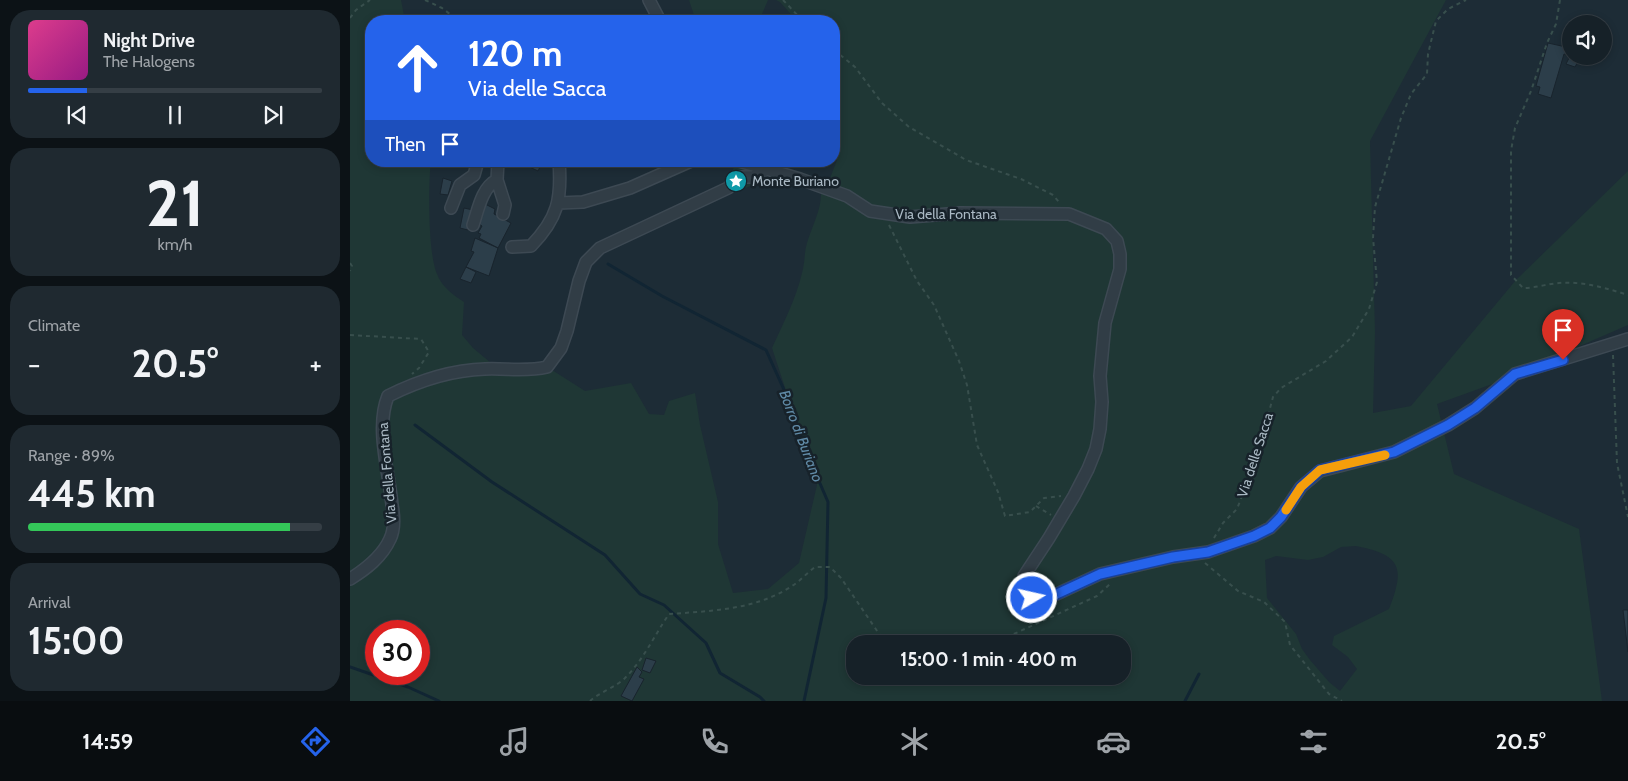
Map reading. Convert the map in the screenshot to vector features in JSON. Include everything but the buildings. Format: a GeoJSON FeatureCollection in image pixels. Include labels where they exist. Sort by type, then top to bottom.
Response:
{"type":"FeatureCollection","features":[{"type":"Feature","properties":{"kind":"street"},"geometry":{"type":"LineString","coordinates":[[649,0],[657,15]]}},
{"type":"Feature","properties":{"kind":"street"},"geometry":{"type":"LineString","coordinates":[[451,208],[460,185],[474,175],[476,167]]}},
{"type":"Feature","properties":{"kind":"street"},"geometry":{"type":"LineString","coordinates":[[498,167],[497,180],[505,204],[503,214]]}},
{"type":"Feature","properties":{"kind":"street"},"geometry":{"type":"LineString","coordinates":[[512,247],[531,246],[543,234],[559,203],[561,186],[559,167]]}},
{"type":"Feature","properties":{"kind":"street"},"geometry":{"type":"LineString","coordinates":[[559,203],[583,202],[630,188],[678,167]]}},
{"type":"Feature","properties":{"kind":"street"},"geometry":{"type":"LineString","coordinates":[[739,177],[741,167]]}},
{"type":"Feature","properties":{"kind":"street"},"geometry":{"type":"LineString","coordinates":[[760,167],[767,169]]}},
{"type":"Feature","properties":{"kind":"street","name":"Via della Fontana"},"geometry":{"type":"LineString","coordinates":[[350,579],[373,563],[383,552],[391,538],[394,520],[382,420],[388,396],[431,378],[460,372],[485,369],[510,371],[547,367],[561,348],[586,262],[600,248],[728,188],[739,177],[753,177],[767,169],[847,196],[870,211],[885,214],[910,217],[960,214],[1068,214],[1106,229],[1117,241],[1120,254],[1120,269],[1105,323],[1100,376],[1102,402],[1096,449],[1088,470],[1074,496],[1024,576],[1025,592],[1032,598],[1046,599],[1100,574],[1208,552]]}},
{"type":"Feature","properties":{"kind":"street"},"geometry":{"type":"LineString","coordinates":[[473,225],[485,191],[490,184],[497,180]]}},
{"type":"Feature","properties":{"kind":"street"},"geometry":{"type":"LineString","coordinates":[[1208,552],[1270,528],[1281,517],[1301,487],[1320,470],[1394,452],[1448,425],[1475,408],[1515,374],[1628,339]]}},
{"type":"Feature","properties":{"kind":"path"},"geometry":{"type":"LineString","coordinates":[[350,18],[356,10],[370,0]]}},
{"type":"Feature","properties":{"kind":"path"},"geometry":{"type":"LineString","coordinates":[[425,0],[442,8],[451,15]]}},
{"type":"Feature","properties":{"kind":"path"},"geometry":{"type":"LineString","coordinates":[[783,0],[797,15]]}},
{"type":"Feature","properties":{"kind":"path","name":"Via delle Sacca"},"geometry":{"type":"LineString","coordinates":[[1208,552],[1219,529],[1237,509],[1257,457],[1273,396],[1281,388],[1326,361],[1352,337],[1369,308],[1377,282],[1373,238],[1375,207],[1401,118],[1411,94],[1427,74],[1428,54],[1436,21],[1448,9],[1466,0]]}},
{"type":"Feature","properties":{"kind":"path"},"geometry":{"type":"LineString","coordinates":[[1560,0],[1556,24],[1515,128],[1511,152],[1511,275],[1524,288],[1558,283],[1580,283],[1628,295]]}},
{"type":"Feature","properties":{"kind":"path"},"geometry":{"type":"LineString","coordinates":[[840,55],[855,67],[882,103],[908,127],[966,160],[1022,179],[1053,195],[1068,214]]}},
{"type":"Feature","properties":{"kind":"path"},"geometry":{"type":"LineString","coordinates":[[885,214],[899,247],[917,281],[934,305],[959,361],[967,385],[977,445],[998,492],[1005,516],[1030,512],[1044,498],[1074,496]]}},
{"type":"Feature","properties":{"kind":"path"},"geometry":{"type":"LineString","coordinates":[[350,263],[352,266],[350,271]]}},
{"type":"Feature","properties":{"kind":"path"},"geometry":{"type":"LineString","coordinates":[[350,336],[421,339],[429,352],[419,368],[407,379]]}},
{"type":"Feature","properties":{"kind":"path"},"geometry":{"type":"LineString","coordinates":[[1613,345],[1617,463],[1628,517]]}},
{"type":"Feature","properties":{"kind":"path"},"geometry":{"type":"LineString","coordinates":[[1036,506],[1060,520]]}},
{"type":"Feature","properties":{"kind":"path"},"geometry":{"type":"LineString","coordinates":[[1193,555],[1212,567],[1238,591],[1264,602],[1285,622],[1290,645],[1329,694],[1342,701]]}},
{"type":"Feature","properties":{"kind":"path"},"geometry":{"type":"LineString","coordinates":[[590,701],[601,692],[624,679],[646,652],[669,614],[710,611],[759,603],[791,587],[815,567],[830,567],[841,578],[880,635]]}},
{"type":"Feature","properties":{"kind":"path"},"geometry":{"type":"LineString","coordinates":[[1012,635],[1098,596],[1128,567]]}},
{"type":"Feature","properties":{"kind":"green space"},"geometry":{"type":"Polygon","coordinates":[[[350,0],[401,0],[404,15],[365,15],[365,167],[431,167],[430,236],[437,274],[445,287],[464,302],[462,335],[473,348],[497,368],[530,366],[544,360],[557,348],[595,249],[621,231],[719,188],[727,182],[734,167],[780,167],[829,181],[834,167],[840,167],[840,15],[792,15],[776,0],[1446,0],[1370,141],[1375,332],[1373,413],[1411,406],[1516,280],[1628,171],[1628,325],[1495,383],[1437,404],[1454,474],[1579,529],[1602,701],[350,701],[350,0]],[[774,175],[746,188],[737,186],[594,256],[552,370],[585,391],[631,383],[649,414],[664,415],[669,401],[695,393],[700,425],[718,502],[718,544],[733,593],[768,589],[799,563],[817,485],[772,348],[789,311],[799,283],[805,250],[820,204],[821,191],[774,175]],[[1356,546],[1341,547],[1323,557],[1308,560],[1276,556],[1265,560],[1267,598],[1296,634],[1302,649],[1310,660],[1329,682],[1340,691],[1357,669],[1348,657],[1332,645],[1334,636],[1389,609],[1397,583],[1398,573],[1391,559],[1356,546]]]}},
{"type":"Feature","properties":{"kind":"green space"},"geometry":{"type":"Polygon","coordinates":[[[689,0],[768,0],[762,15],[694,15],[689,0]]]}},
{"type":"Feature","properties":{"kind":"waterway","name":"Borro di Buriano"},"geometry":{"type":"LineString","coordinates":[[608,264],[662,296],[766,350],[790,403],[803,444],[828,502],[826,598],[804,701]]}},
{"type":"Feature","properties":{"kind":"waterway"},"geometry":{"type":"LineString","coordinates":[[415,425],[492,482],[605,555],[640,594],[664,605],[706,643],[720,673],[764,701]]}},
{"type":"Feature","properties":{"kind":"waterway"},"geometry":{"type":"LineString","coordinates":[[350,667],[408,687],[439,701]]}},
{"type":"Feature","properties":{"kind":"waterway"},"geometry":{"type":"LineString","coordinates":[[1185,701],[1199,674]]}},
{"type":"Feature","properties":{"kind":"slow traffic"},"geometry":{"type":"LineString","coordinates":[[1286,510],[1301,487],[1320,470],[1385,455]]}},
{"type":"Feature","properties":{"kind":"place","name":"Monte Buriano"},"geometry":{"type":"Point","coordinates":[736,181]}},
{"type":"Feature","properties":{"kind":"route"},"geometry":{"type":"LineString","coordinates":[[1032,598],[1046,599],[1100,574],[1173,557],[1208,552],[1254,536],[1270,528],[1281,517],[1301,487],[1320,470],[1368,460],[1394,452],[1448,425],[1475,408],[1515,374],[1563,360]]}}]}
